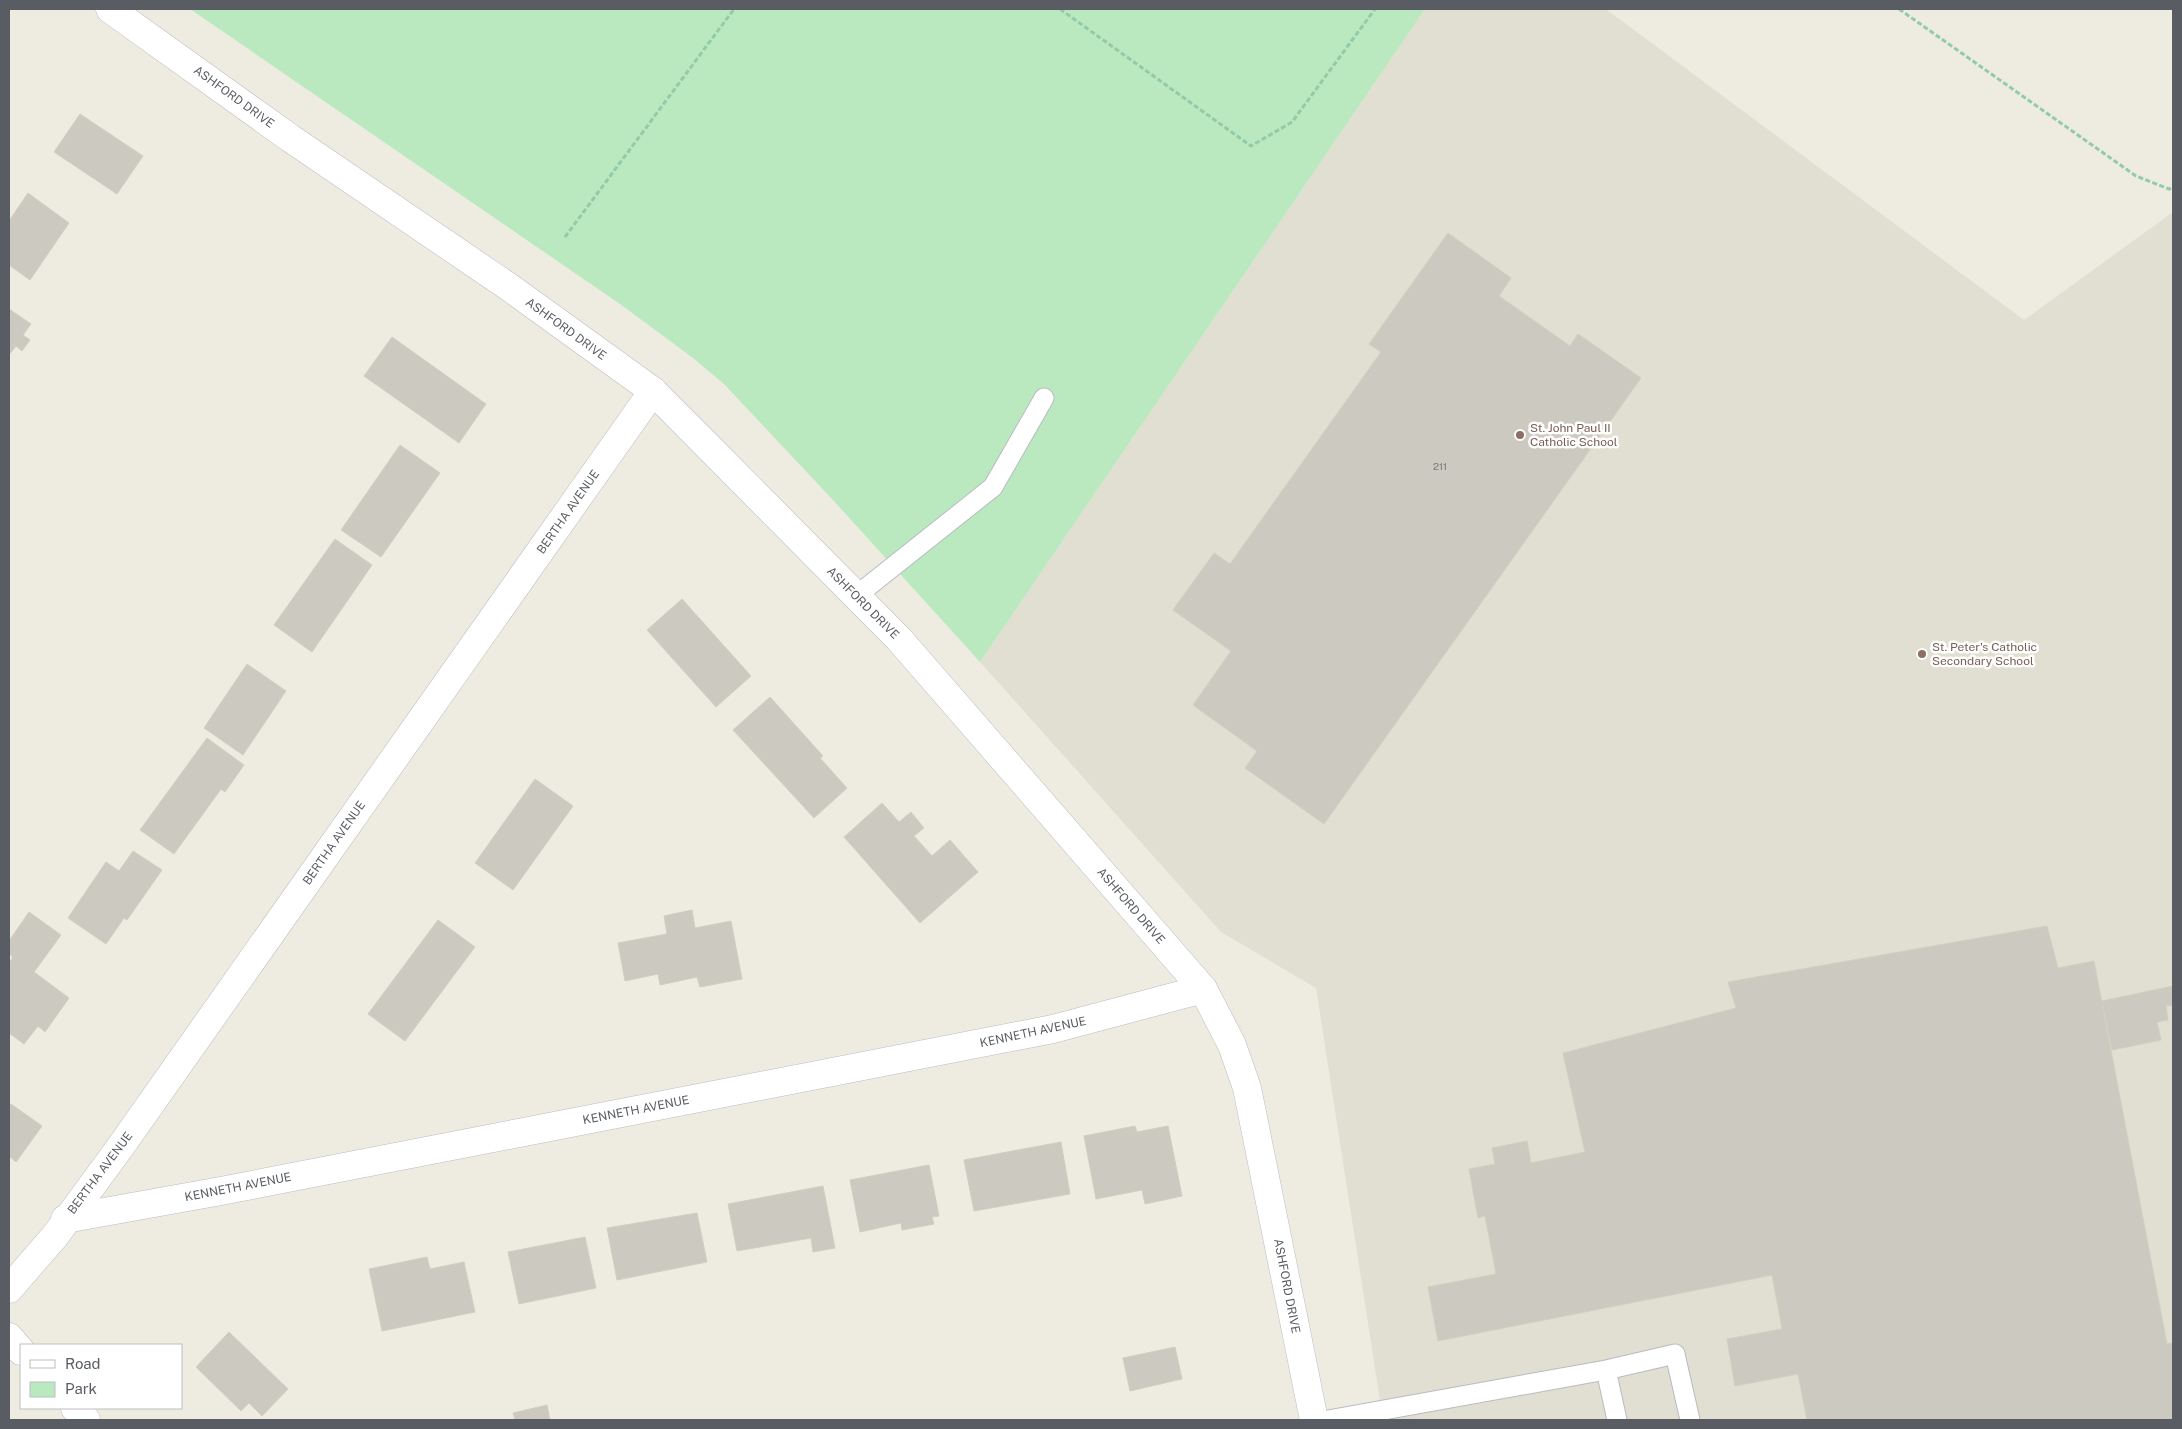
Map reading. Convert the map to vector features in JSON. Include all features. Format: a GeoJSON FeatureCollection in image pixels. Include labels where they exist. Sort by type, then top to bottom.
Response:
{"type":"FeatureCollection","features":[{"type":"Feature","properties":{"kind":"street","name":"ASHFORD DRIVE"},"geometry":{"type":"LineString","coordinates":[[110,9],[653,391],[899,639],[1203,990],[1232,1045],[1246,1088],[1314,1420]]}},
{"type":"Feature","properties":{"kind":"street","name":"BERTHA AVENUE"},"geometry":{"type":"LineString","coordinates":[[9,1289],[55,1236],[65,1218],[121,1146],[653,391]]}},
{"type":"Feature","properties":{"kind":"street","name":"KENNETH AVENUE"},"geometry":{"type":"LineString","coordinates":[[65,1218],[221,1191],[1053,1029],[1203,990]]}},
{"type":"Feature","properties":{"kind":"street"},"geometry":{"type":"LineString","coordinates":[[9,1337],[20,1350]]}},
{"type":"Feature","properties":{"kind":"street"},"geometry":{"type":"LineString","coordinates":[[75,1409],[86,1420]]}},
{"type":"Feature","properties":{"kind":"lane"},"geometry":{"type":"LineString","coordinates":[[856,596],[993,487],[1044,398]]}},
{"type":"Feature","properties":{"kind":"lane"},"geometry":{"type":"LineString","coordinates":[[1328,1420],[1606,1370],[1675,1354],[1690,1420]]}},
{"type":"Feature","properties":{"kind":"lane"},"geometry":{"type":"LineString","coordinates":[[1606,1370],[1616,1420]]}},
{"type":"Feature","properties":{"kind":"path"},"geometry":{"type":"LineString","coordinates":[[565,238],[734,9]]}},
{"type":"Feature","properties":{"kind":"path"},"geometry":{"type":"LineString","coordinates":[[1060,9],[1251,146],[1292,122],[1375,9]]}},
{"type":"Feature","properties":{"kind":"path"},"geometry":{"type":"LineString","coordinates":[[1899,9],[2136,176],[2170,189],[2173,188]]}},
{"type":"Feature","properties":{"kind":"shaded area"},"geometry":{"type":"Polygon","coordinates":[[[1425,9],[1606,9],[2024,320],[2173,212],[2173,1420],[1383,1420],[1316,988],[1221,932],[980,662],[1425,9]]]}},
{"type":"Feature","properties":{"kind":"green space"},"geometry":{"type":"Polygon","coordinates":[[[190,9],[1425,9],[980,662],[833,500],[724,384],[693,358],[620,304],[190,9]]]}},
{"type":"Feature","properties":{"kind":"building"},"geometry":{"type":"Polygon","coordinates":[[[80,114],[143,156],[117,194],[54,152],[80,114]]]}},
{"type":"Feature","properties":{"kind":"building"},"geometry":{"type":"Polygon","coordinates":[[[28,193],[69,223],[30,280],[9,265],[9,221],[28,193]]]}},
{"type":"Feature","properties":{"kind":"building"},"geometry":{"type":"Polygon","coordinates":[[[1448,233],[1511,278],[1499,296],[1570,346],[1578,334],[1641,378],[1324,824],[1245,768],[1257,751],[1193,705],[1231,651],[1173,610],[1214,553],[1230,564],[1381,352],[1369,344],[1448,233]]]}},
{"type":"Feature","properties":{"kind":"building"},"geometry":{"type":"Polygon","coordinates":[[[9,309],[31,324],[23,335],[30,340],[22,351],[16,346],[9,355],[9,309]]]}},
{"type":"Feature","properties":{"kind":"building"},"geometry":{"type":"Polygon","coordinates":[[[392,337],[486,404],[459,443],[364,376],[392,337]]]}},
{"type":"Feature","properties":{"kind":"building"},"geometry":{"type":"Polygon","coordinates":[[[400,445],[440,473],[381,557],[341,530],[400,445]]]}},
{"type":"Feature","properties":{"kind":"building"},"geometry":{"type":"Polygon","coordinates":[[[335,539],[372,565],[312,652],[274,625],[335,539]]]}},
{"type":"Feature","properties":{"kind":"building"},"geometry":{"type":"Polygon","coordinates":[[[682,599],[751,676],[716,707],[647,630],[682,599]]]}},
{"type":"Feature","properties":{"kind":"building"},"geometry":{"type":"Polygon","coordinates":[[[247,664],[286,691],[243,755],[204,728],[247,664]]]}},
{"type":"Feature","properties":{"kind":"building"},"geometry":{"type":"Polygon","coordinates":[[[770,697],[823,756],[820,758],[847,788],[814,818],[733,730],[770,697]]]}},
{"type":"Feature","properties":{"kind":"building"},"geometry":{"type":"Polygon","coordinates":[[[207,738],[244,765],[225,792],[221,789],[174,854],[140,830],[207,738]]]}},
{"type":"Feature","properties":{"kind":"building"},"geometry":{"type":"Polygon","coordinates":[[[535,779],[573,806],[513,890],[475,863],[535,779]]]}},
{"type":"Feature","properties":{"kind":"building"},"geometry":{"type":"Polygon","coordinates":[[[882,803],[899,822],[911,812],[924,828],[914,836],[932,856],[950,840],[978,872],[920,923],[844,837],[882,803]]]}},
{"type":"Feature","properties":{"kind":"building"},"geometry":{"type":"Polygon","coordinates":[[[133,851],[162,870],[127,920],[124,918],[106,944],[68,918],[106,862],[119,871],[133,851]]]}},
{"type":"Feature","properties":{"kind":"building"},"geometry":{"type":"Polygon","coordinates":[[[692,910],[695,928],[731,921],[742,979],[700,987],[697,977],[660,985],[658,974],[625,981],[618,943],[667,934],[664,916],[692,910]]]}},
{"type":"Feature","properties":{"kind":"building"},"geometry":{"type":"Polygon","coordinates":[[[29,912],[61,935],[34,972],[69,998],[45,1032],[38,1026],[24,1044],[9,1033],[9,963],[13,957],[9,954],[9,941],[29,912]]]}},
{"type":"Feature","properties":{"kind":"building"},"geometry":{"type":"Polygon","coordinates":[[[438,920],[475,947],[405,1041],[368,1014],[438,920]]]}},
{"type":"Feature","properties":{"kind":"building"},"geometry":{"type":"Polygon","coordinates":[[[2047,926],[2058,968],[2094,961],[2167,1344],[2173,1343],[2173,1420],[1807,1420],[1798,1374],[1735,1386],[1727,1339],[1782,1329],[1772,1275],[1438,1341],[1428,1287],[1496,1274],[1485,1216],[1478,1218],[1469,1169],[1495,1164],[1492,1148],[1527,1141],[1531,1163],[1585,1152],[1563,1053],[1736,1008],[1728,982],[2047,926]]]}},
{"type":"Feature","properties":{"kind":"building"},"geometry":{"type":"Polygon","coordinates":[[[2173,986],[2173,1005],[2166,1006],[2168,1020],[2157,1022],[2161,1040],[2112,1050],[2102,1001],[2173,986]]]}},
{"type":"Feature","properties":{"kind":"building"},"geometry":{"type":"Polygon","coordinates":[[[11,1104],[42,1126],[16,1162],[9,1156],[9,1106],[11,1104]]]}},
{"type":"Feature","properties":{"kind":"building"},"geometry":{"type":"Polygon","coordinates":[[[1135,1126],[1137,1132],[1168,1126],[1182,1196],[1145,1204],[1142,1190],[1096,1199],[1084,1136],[1135,1126]]]}},
{"type":"Feature","properties":{"kind":"building"},"geometry":{"type":"Polygon","coordinates":[[[1061,1142],[1070,1194],[974,1211],[964,1160],[1061,1142]]]}},
{"type":"Feature","properties":{"kind":"building"},"geometry":{"type":"Polygon","coordinates":[[[929,1165],[939,1216],[932,1217],[934,1224],[902,1230],[901,1223],[860,1232],[850,1180],[929,1165]]]}},
{"type":"Feature","properties":{"kind":"building"},"geometry":{"type":"Polygon","coordinates":[[[823,1186],[835,1248],[813,1252],[811,1238],[737,1251],[728,1204],[823,1186]]]}},
{"type":"Feature","properties":{"kind":"building"},"geometry":{"type":"Polygon","coordinates":[[[697,1213],[707,1262],[617,1280],[607,1228],[697,1213]]]}},
{"type":"Feature","properties":{"kind":"building"},"geometry":{"type":"Polygon","coordinates":[[[585,1237],[596,1288],[519,1304],[508,1252],[585,1237]]]}},
{"type":"Feature","properties":{"kind":"building"},"geometry":{"type":"Polygon","coordinates":[[[427,1257],[430,1269],[464,1262],[475,1312],[382,1331],[369,1269],[427,1257]]]}},
{"type":"Feature","properties":{"kind":"building"},"geometry":{"type":"Polygon","coordinates":[[[229,1332],[288,1389],[262,1416],[249,1403],[241,1411],[196,1367],[229,1332]]]}},
{"type":"Feature","properties":{"kind":"building"},"geometry":{"type":"Polygon","coordinates":[[[1175,1347],[1182,1379],[1130,1391],[1123,1358],[1175,1347]]]}},
{"type":"Feature","properties":{"kind":"building"},"geometry":{"type":"Polygon","coordinates":[[[547,1405],[550,1420],[515,1420],[513,1413],[547,1405]]]}},
{"type":"Feature","properties":{"kind":"place","name":"St. John Paul II Catholic School"},"geometry":{"type":"Point","coordinates":[1520,435]}},
{"type":"Feature","properties":{"kind":"place","name":"St. Peter's Catholic Secondary School"},"geometry":{"type":"Point","coordinates":[1922,654]}}]}
